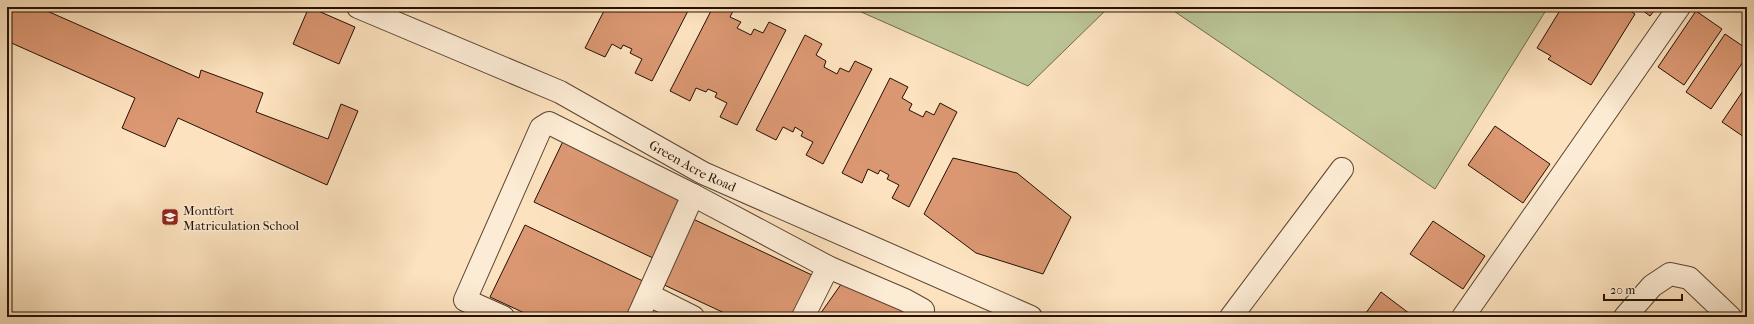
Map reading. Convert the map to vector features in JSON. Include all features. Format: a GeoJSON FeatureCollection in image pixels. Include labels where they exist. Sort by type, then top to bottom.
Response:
{"type":"FeatureCollection","features":[{"type":"Feature","properties":{"kind":"street","name":"Green Acre Road"},"geometry":{"type":"LineString","coordinates":[[358,7],[560,92],[703,173],[1031,317]]}},
{"type":"Feature","properties":{"kind":"street"},"geometry":{"type":"LineString","coordinates":[[1463,317],[1679,7]]}},
{"type":"Feature","properties":{"kind":"street"},"geometry":{"type":"LineString","coordinates":[[503,317],[464,300],[542,128],[549,123],[693,195],[828,267],[905,300],[923,310],[920,317]]}},
{"type":"Feature","properties":{"kind":"street"},"geometry":{"type":"LineString","coordinates":[[1231,317],[1342,170]]}},
{"type":"Feature","properties":{"kind":"street"},"geometry":{"type":"LineString","coordinates":[[638,317],[693,195]]}},
{"type":"Feature","properties":{"kind":"street"},"geometry":{"type":"LineString","coordinates":[[803,317],[828,267]]}},
{"type":"Feature","properties":{"kind":"street"},"geometry":{"type":"LineString","coordinates":[[1625,317],[1652,286],[1670,274],[1689,278],[1730,317]]}},
{"type":"Feature","properties":{"kind":"street"},"geometry":{"type":"LineString","coordinates":[[649,295],[693,317]]}},
{"type":"Feature","properties":{"kind":"green space"},"geometry":{"type":"Polygon","coordinates":[[[850,7],[1109,7],[1028,86],[850,7]]]}},
{"type":"Feature","properties":{"kind":"green space"},"geometry":{"type":"Polygon","coordinates":[[[1168,7],[1548,7],[1435,189],[1168,7]]]}},
{"type":"Feature","properties":{"kind":"building"},"geometry":{"type":"Polygon","coordinates":[[[7,7],[38,7],[199,78],[201,70],[263,93],[256,112],[328,139],[341,104],[358,111],[327,185],[178,118],[165,147],[122,128],[135,98],[7,41],[7,7]]]}},
{"type":"Feature","properties":{"kind":"building"},"geometry":{"type":"Polygon","coordinates":[[[309,7],[355,27],[339,64],[293,44],[309,7]]]}},
{"type":"Feature","properties":{"kind":"building"},"geometry":{"type":"Polygon","coordinates":[[[606,7],[690,7],[652,81],[635,73],[642,59],[630,53],[632,49],[623,45],[621,49],[612,44],[605,57],[585,48],[606,7]]]}},
{"type":"Feature","properties":{"kind":"building"},"geometry":{"type":"Polygon","coordinates":[[[713,7],[735,7],[730,17],[741,22],[737,28],[751,35],[754,29],[763,33],[769,22],[786,30],[737,125],[720,117],[727,103],[715,97],[717,93],[708,89],[706,92],[696,88],[690,101],[670,91],[713,7]]]}},
{"type":"Feature","properties":{"kind":"building"},"geometry":{"type":"Polygon","coordinates":[[[1562,7],[1624,7],[1635,14],[1591,85],[1548,59],[1551,56],[1537,48],[1562,7]]]}},
{"type":"Feature","properties":{"kind":"building"},"geometry":{"type":"Polygon","coordinates":[[[1638,7],[1657,7],[1650,16],[1638,7]]]}},
{"type":"Feature","properties":{"kind":"building"},"geometry":{"type":"Polygon","coordinates":[[[1696,11],[1722,29],[1684,85],[1658,67],[1696,11]]]}},
{"type":"Feature","properties":{"kind":"building"},"geometry":{"type":"Polygon","coordinates":[[[1725,34],[1747,49],[1747,56],[1711,109],[1686,92],[1725,34]]]}},
{"type":"Feature","properties":{"kind":"building"},"geometry":{"type":"Polygon","coordinates":[[[805,35],[822,44],[816,55],[826,61],[824,67],[837,74],[840,68],[849,72],[855,61],[872,69],[823,164],[806,155],[813,142],[801,136],[803,132],[795,127],[793,132],[783,127],[776,140],[756,130],[805,35]]]}},
{"type":"Feature","properties":{"kind":"building"},"geometry":{"type":"Polygon","coordinates":[[[890,78],[908,87],[902,98],[912,104],[909,110],[923,117],[926,111],[934,115],[940,103],[957,112],[909,207],[892,198],[899,185],[887,179],[889,175],[880,170],[878,174],[868,169],[862,183],[842,173],[890,78]]]}},
{"type":"Feature","properties":{"kind":"building"},"geometry":{"type":"Polygon","coordinates":[[[1747,85],[1747,139],[1722,122],[1747,85]]]}},
{"type":"Feature","properties":{"kind":"building"},"geometry":{"type":"Polygon","coordinates":[[[1495,126],[1550,164],[1523,203],[1468,165],[1495,126]]]}},
{"type":"Feature","properties":{"kind":"building"},"geometry":{"type":"Polygon","coordinates":[[[565,137],[684,193],[653,258],[534,202],[565,137]]]}},
{"type":"Feature","properties":{"kind":"building"},"geometry":{"type":"Polygon","coordinates":[[[953,158],[1017,173],[1071,217],[1043,274],[976,253],[924,214],[953,158]]]}},
{"type":"Feature","properties":{"kind":"building"},"geometry":{"type":"Polygon","coordinates":[[[691,218],[814,276],[794,317],[733,317],[660,283],[691,218]]]}},
{"type":"Feature","properties":{"kind":"building"},"geometry":{"type":"Polygon","coordinates":[[[1433,221],[1485,256],[1463,289],[1410,254],[1433,221]]]}},
{"type":"Feature","properties":{"kind":"building"},"geometry":{"type":"Polygon","coordinates":[[[525,225],[645,282],[628,317],[533,317],[490,297],[525,225]]]}},
{"type":"Feature","properties":{"kind":"building"},"geometry":{"type":"Polygon","coordinates":[[[849,273],[906,300],[903,317],[818,317],[849,273]]]}},
{"type":"Feature","properties":{"kind":"building"},"geometry":{"type":"Polygon","coordinates":[[[1381,292],[1414,317],[1363,317],[1381,292]]]}},
{"type":"Feature","properties":{"kind":"place","name":"Montfort Matriculation School"},"geometry":{"type":"Point","coordinates":[170,217]}}]}
